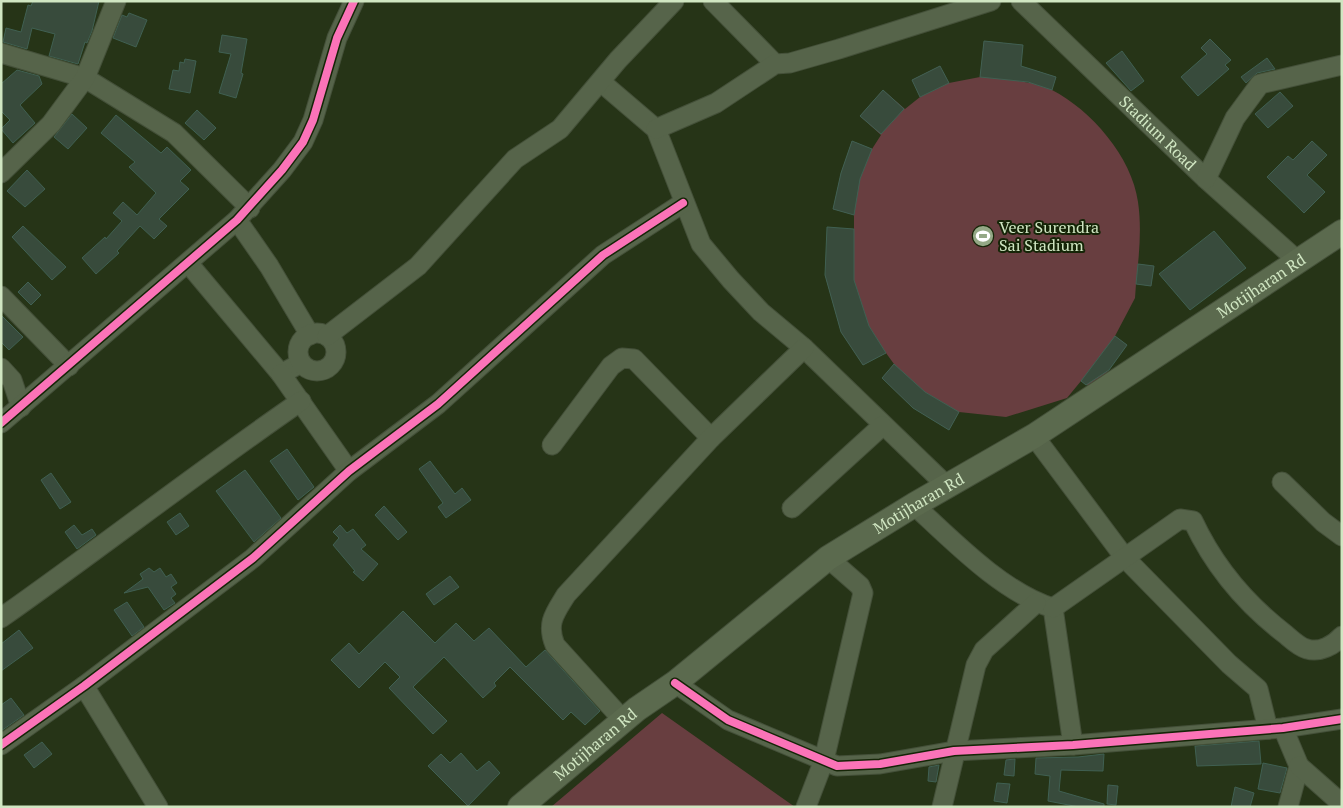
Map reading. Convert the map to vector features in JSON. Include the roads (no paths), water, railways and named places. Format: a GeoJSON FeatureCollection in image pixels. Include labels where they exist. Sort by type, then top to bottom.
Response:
{"type":"FeatureCollection","features":[{"type":"Feature","properties":{"kind":"main road","name":"Motijharan Rd"},"geometry":{"type":"LineString","coordinates":[[520,807],[828,558],[914,505],[1034,436],[1342,232]]}},
{"type":"Feature","properties":{"kind":"street"},"geometry":{"type":"LineString","coordinates":[[1,173],[51,124],[85,78],[116,1]]}},
{"type":"Feature","properties":{"kind":"street"},"geometry":{"type":"LineString","coordinates":[[1,423],[22,407],[244,214],[304,142],[313,120],[337,38],[354,1]]}},
{"type":"Feature","properties":{"kind":"street"},"geometry":{"type":"LineString","coordinates":[[1,53],[85,78],[174,133],[244,214],[269,266],[319,335],[334,343],[337,352],[334,362],[328,368],[318,371],[309,369],[302,363],[298,355],[303,339],[319,335],[418,266],[515,159],[560,129],[674,1]]}},
{"type":"Feature","properties":{"kind":"street"},"geometry":{"type":"LineString","coordinates":[[656,128],[716,103],[775,64],[831,51],[991,1]]}},
{"type":"Feature","properties":{"kind":"street","name":"Stadium Road"},"geometry":{"type":"LineString","coordinates":[[1021,1],[1206,179],[1298,262]]}},
{"type":"Feature","properties":{"kind":"street"},"geometry":{"type":"LineString","coordinates":[[724,5],[775,64]]}},
{"type":"Feature","properties":{"kind":"street"},"geometry":{"type":"LineString","coordinates":[[1206,179],[1235,118],[1260,84],[1342,65]]}},
{"type":"Feature","properties":{"kind":"street"},"geometry":{"type":"LineString","coordinates":[[600,82],[656,128],[683,203],[701,244],[731,280],[761,312],[804,348],[882,426],[947,486]]}},
{"type":"Feature","properties":{"kind":"street"},"geometry":{"type":"LineString","coordinates":[[1,745],[84,686],[253,558],[349,471],[438,404],[603,255],[683,203]]}},
{"type":"Feature","properties":{"kind":"street"},"geometry":{"type":"LineString","coordinates":[[188,263],[281,374],[349,471]]}},
{"type":"Feature","properties":{"kind":"street"},"geometry":{"type":"LineString","coordinates":[[1,296],[68,366]]}},
{"type":"Feature","properties":{"kind":"street"},"geometry":{"type":"LineString","coordinates":[[624,721],[555,645],[550,632],[554,614],[572,588],[712,438],[804,348]]}},
{"type":"Feature","properties":{"kind":"street"},"geometry":{"type":"LineString","coordinates":[[552,445],[611,366],[622,358],[634,358],[712,438]]}},
{"type":"Feature","properties":{"kind":"street"},"geometry":{"type":"LineString","coordinates":[[281,374],[302,363]]}},
{"type":"Feature","properties":{"kind":"street"},"geometry":{"type":"LineString","coordinates":[[1,368],[12,380],[22,407]]}},
{"type":"Feature","properties":{"kind":"street"},"geometry":{"type":"LineString","coordinates":[[1,618],[96,552],[234,446],[301,401]]}},
{"type":"Feature","properties":{"kind":"street"},"geometry":{"type":"LineString","coordinates":[[792,508],[882,426]]}},
{"type":"Feature","properties":{"kind":"street"},"geometry":{"type":"LineString","coordinates":[[1034,436],[1125,558],[1229,664],[1258,689],[1275,728],[1299,766],[1342,804]]}},
{"type":"Feature","properties":{"kind":"street"},"geometry":{"type":"LineString","coordinates":[[1282,482],[1323,522],[1342,536]]}},
{"type":"Feature","properties":{"kind":"street"},"geometry":{"type":"LineString","coordinates":[[914,505],[975,561],[1044,605],[1073,746]]}},
{"type":"Feature","properties":{"kind":"street"},"geometry":{"type":"LineString","coordinates":[[942,807],[976,665],[984,650],[1044,605],[1125,558],[1180,519],[1192,521],[1212,558],[1234,586],[1268,621],[1295,643],[1308,650],[1322,649],[1336,642],[1342,636]]}},
{"type":"Feature","properties":{"kind":"street"},"geometry":{"type":"LineString","coordinates":[[806,807],[824,760],[863,593],[860,586],[828,558]]}},
{"type":"Feature","properties":{"kind":"street"},"geometry":{"type":"LineString","coordinates":[[675,683],[728,720],[837,766],[880,764],[954,751],[1073,746],[1275,728],[1342,719]]}},
{"type":"Feature","properties":{"kind":"street"},"geometry":{"type":"LineString","coordinates":[[84,686],[158,807]]}},
{"type":"Feature","properties":{"kind":"street"},"geometry":{"type":"LineString","coordinates":[[1288,807],[1299,766]]}},
{"type":"Feature","properties":{"kind":"place","name":"Veer Surendra Sai Stadium"},"geometry":{"type":"Point","coordinates":[983,236]}}]}
